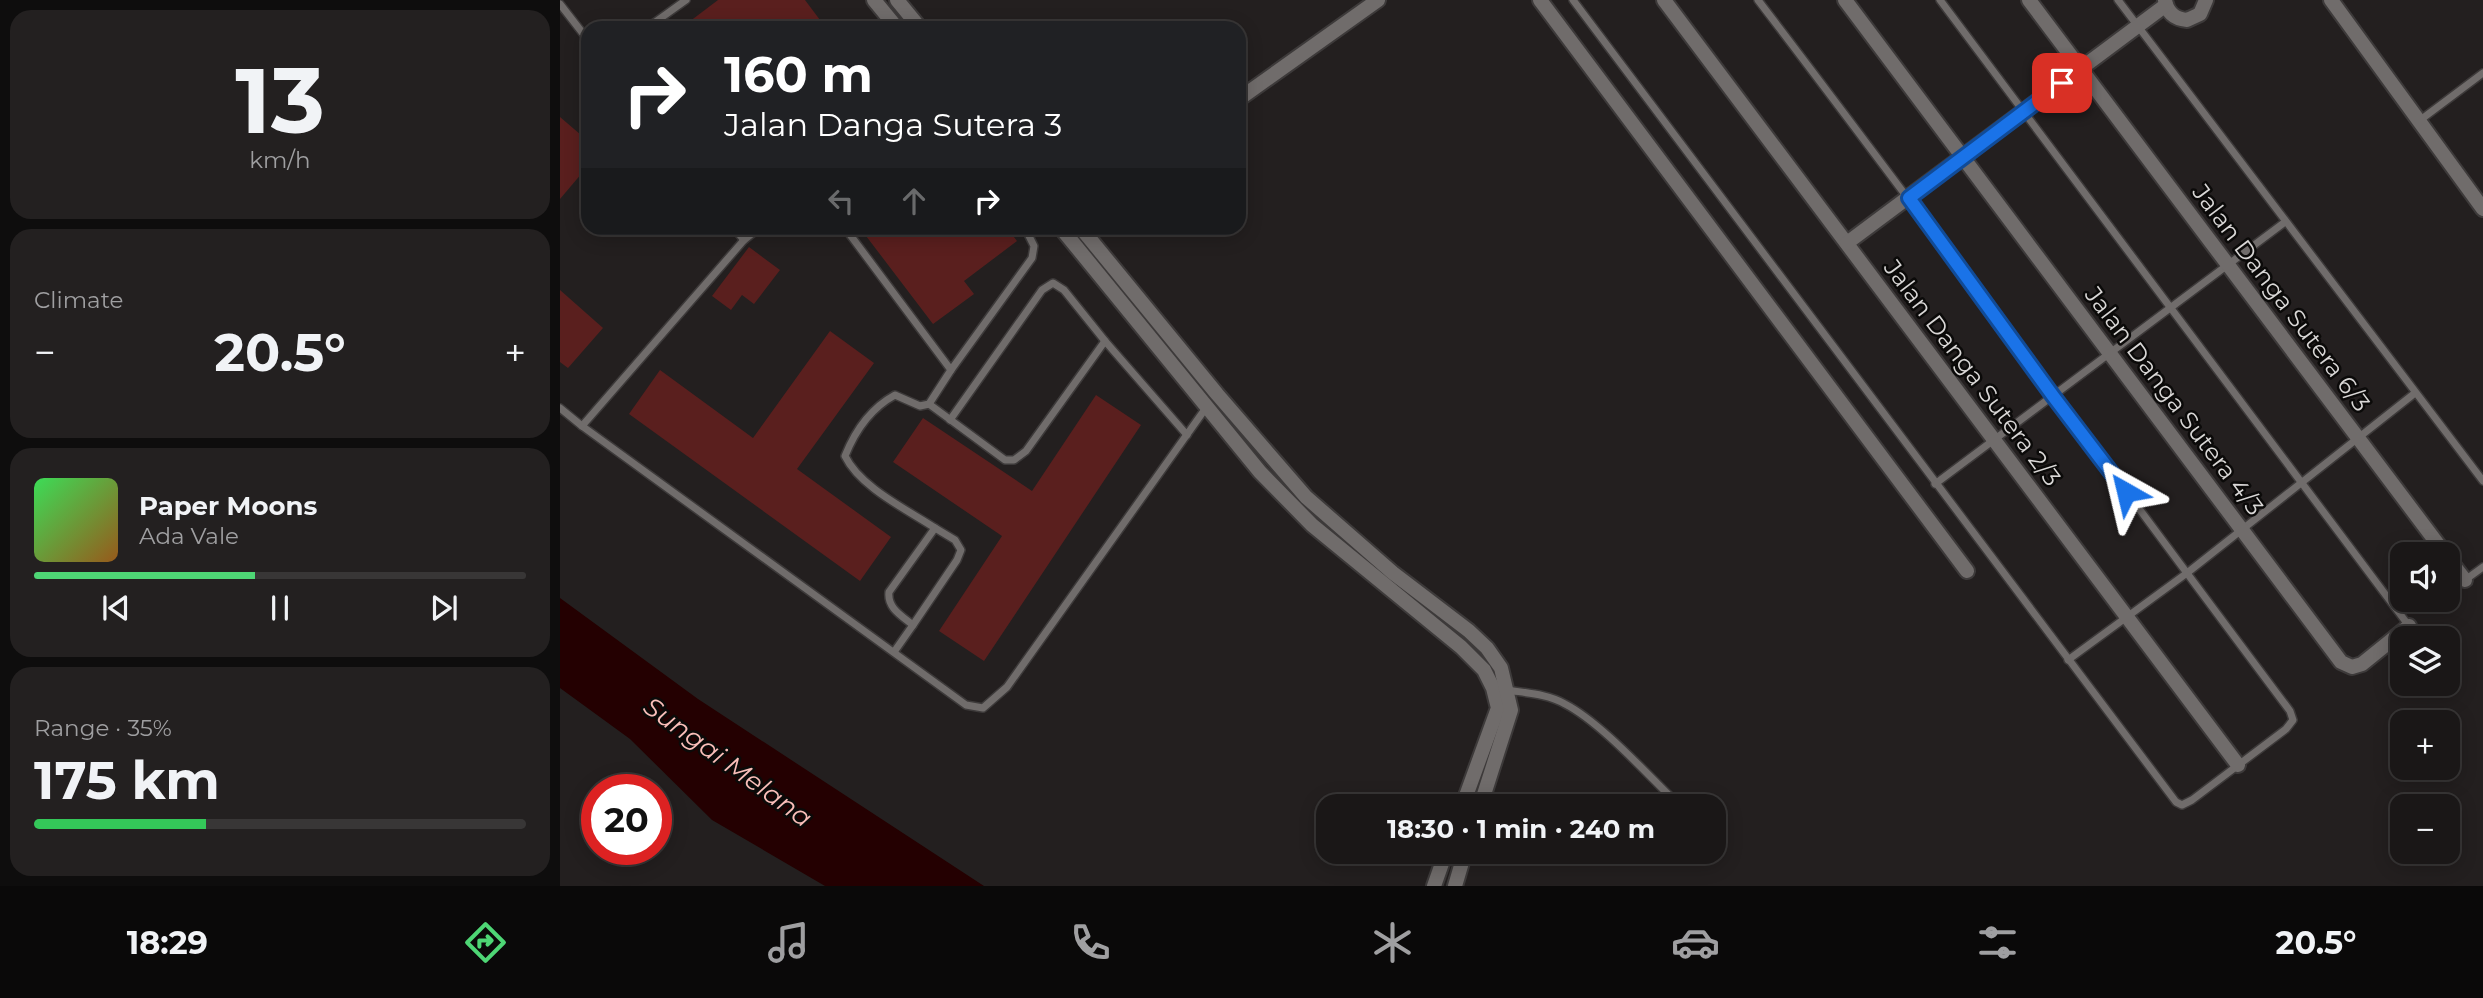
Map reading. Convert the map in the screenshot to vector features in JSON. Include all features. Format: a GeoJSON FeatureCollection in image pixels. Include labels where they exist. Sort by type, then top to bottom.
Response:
{"type":"FeatureCollection","features":[{"type":"Feature","properties":{"kind":"street"},"geometry":{"type":"LineString","coordinates":[[874,0],[891,21]]}},
{"type":"Feature","properties":{"kind":"street"},"geometry":{"type":"LineString","coordinates":[[897,0],[914,21]]}},
{"type":"Feature","properties":{"kind":"street"},"geometry":{"type":"LineString","coordinates":[[1246,94],[1378,0]]}},
{"type":"Feature","properties":{"kind":"street"},"geometry":{"type":"LineString","coordinates":[[1540,0],[1967,571]]}},
{"type":"Feature","properties":{"kind":"street","name":"Jalan Danga Sutera 2/3"},"geometry":{"type":"LineString","coordinates":[[1664,0],[2238,765]]}},
{"type":"Feature","properties":{"kind":"street","name":"Jalan Danga Sutera 4/3"},"geometry":{"type":"LineString","coordinates":[[1845,0],[2341,662],[2352,667],[2362,664],[2390,641]]}},
{"type":"Feature","properties":{"kind":"street","name":"Jalan Danga Sutera 6/3"},"geometry":{"type":"LineString","coordinates":[[2029,0],[2436,542]]}},
{"type":"Feature","properties":{"kind":"street"},"geometry":{"type":"LineString","coordinates":[[1847,243],[2165,3],[2174,16],[2187,20],[2200,14],[2207,0]]}},
{"type":"Feature","properties":{"kind":"street"},"geometry":{"type":"LineString","coordinates":[[2331,0],[2483,209]]}},
{"type":"Feature","properties":{"kind":"street"},"geometry":{"type":"LineString","coordinates":[[1069,235],[1260,472],[1312,525],[1461,647],[1484,670],[1493,688],[1498,708],[1467,794]]}},
{"type":"Feature","properties":{"kind":"street"},"geometry":{"type":"LineString","coordinates":[[1087,235],[1217,394],[1306,497],[1393,573],[1488,648],[1501,668],[1511,710],[1484,794]]}},
{"type":"Feature","properties":{"kind":"street","name":"Jalan Danga Sutera 6/3"},"geometry":{"type":"LineString","coordinates":[[2460,573],[2465,580]]}},
{"type":"Feature","properties":{"kind":"street"},"geometry":{"type":"LineString","coordinates":[[1434,886],[1442,864]]}},
{"type":"Feature","properties":{"kind":"street"},"geometry":{"type":"LineString","coordinates":[[1455,886],[1461,864]]}},
{"type":"Feature","properties":{"kind":"lane"},"geometry":{"type":"LineString","coordinates":[[657,21],[686,0]]}},
{"type":"Feature","properties":{"kind":"lane"},"geometry":{"type":"LineString","coordinates":[[1573,0],[2176,802],[2182,805],[2192,800],[2286,729],[2293,720],[2290,711],[2053,396],[1909,198],[1758,0]]}},
{"type":"Feature","properties":{"kind":"lane"},"geometry":{"type":"LineString","coordinates":[[1940,0],[2409,626]]}},
{"type":"Feature","properties":{"kind":"lane"},"geometry":{"type":"LineString","coordinates":[[2118,0],[2483,481]]}},
{"type":"Feature","properties":{"kind":"lane"},"geometry":{"type":"LineString","coordinates":[[560,4],[581,31]]}},
{"type":"Feature","properties":{"kind":"lane"},"geometry":{"type":"LineString","coordinates":[[2419,121],[2483,73]]}},
{"type":"Feature","properties":{"kind":"lane"},"geometry":{"type":"LineString","coordinates":[[1935,484],[2285,222]]}},
{"type":"Feature","properties":{"kind":"lane"},"geometry":{"type":"LineString","coordinates":[[740,235],[744,240]]}},
{"type":"Feature","properties":{"kind":"lane"},"geometry":{"type":"LineString","coordinates":[[582,426],[750,235]]}},
{"type":"Feature","properties":{"kind":"lane"},"geometry":{"type":"LineString","coordinates":[[850,235],[951,370]]}},
{"type":"Feature","properties":{"kind":"lane"},"geometry":{"type":"LineString","coordinates":[[894,652],[957,560],[961,550],[955,540],[864,481],[849,465],[845,456],[861,424],[884,401],[895,395],[920,406],[929,404],[1032,258],[1034,246],[1028,235]]}},
{"type":"Feature","properties":{"kind":"lane"},"geometry":{"type":"LineString","coordinates":[[950,420],[1042,290],[1053,283],[1064,290],[1187,435]]}},
{"type":"Feature","properties":{"kind":"lane"},"geometry":{"type":"LineString","coordinates":[[929,404],[1005,460],[1014,460],[1026,451],[1105,341]]}},
{"type":"Feature","properties":{"kind":"lane"},"geometry":{"type":"LineString","coordinates":[[2068,660],[2187,573],[2415,393]]}},
{"type":"Feature","properties":{"kind":"lane"},"geometry":{"type":"LineString","coordinates":[[560,408],[966,705],[983,708],[1007,687],[1217,394]]}},
{"type":"Feature","properties":{"kind":"lane"},"geometry":{"type":"LineString","coordinates":[[913,625],[892,607],[888,599],[889,592],[935,528]]}},
{"type":"Feature","properties":{"kind":"lane"},"geometry":{"type":"LineString","coordinates":[[2465,580],[2483,567]]}},
{"type":"Feature","properties":{"kind":"lane"},"geometry":{"type":"LineString","coordinates":[[1507,690],[1546,696],[1566,704],[1594,725],[1668,794]]}},
{"type":"Feature","properties":{"kind":"water","name":"Sungai Melana"},"geometry":{"type":"Polygon","coordinates":[[[560,598],[698,699],[984,886],[825,886],[712,820],[672,780],[672,774],[665,774],[630,739],[560,688],[560,598]]]}},
{"type":"Feature","properties":{"kind":"building"},"geometry":{"type":"Polygon","coordinates":[[[718,0],[805,0],[821,21],[690,21],[718,0]]]}},
{"type":"Feature","properties":{"kind":"building"},"geometry":{"type":"Polygon","coordinates":[[[560,117],[581,135],[581,174],[560,199],[560,117]]]}},
{"type":"Feature","properties":{"kind":"building"},"geometry":{"type":"Polygon","coordinates":[[[865,235],[1012,235],[1017,241],[964,281],[974,294],[933,324],[865,235]]]}},
{"type":"Feature","properties":{"kind":"building"},"geometry":{"type":"Polygon","coordinates":[[[749,247],[780,270],[754,304],[742,295],[731,310],[712,296],[749,247]]]}},
{"type":"Feature","properties":{"kind":"building"},"geometry":{"type":"Polygon","coordinates":[[[560,290],[603,328],[568,368],[560,362],[560,290]]]}},
{"type":"Feature","properties":{"kind":"building"},"geometry":{"type":"Polygon","coordinates":[[[830,331],[874,363],[797,469],[891,537],[860,581],[629,414],[660,370],[753,438],[830,331]]]}},
{"type":"Feature","properties":{"kind":"building"},"geometry":{"type":"Polygon","coordinates":[[[1096,395],[1141,425],[984,661],[939,631],[1002,536],[893,462],[923,418],[1032,491],[1096,395]]]}},
{"type":"Feature","properties":{"kind":"route"},"geometry":{"type":"LineString","coordinates":[[2062,83],[1909,198],[2126,492]]}}]}
